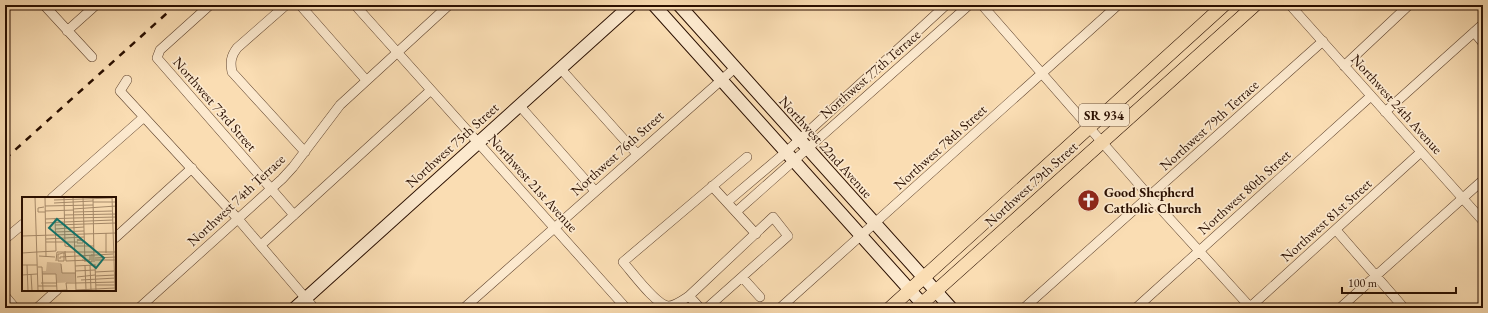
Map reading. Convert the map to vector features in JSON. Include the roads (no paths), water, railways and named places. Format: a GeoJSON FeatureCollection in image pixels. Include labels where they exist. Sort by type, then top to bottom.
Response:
{"type":"FeatureCollection","features":[{"type":"Feature","properties":{"kind":"main road","name":"Northwest 75th Street"},"geometry":{"type":"LineString","coordinates":[[295,308],[310,303],[478,142],[631,5]]}},
{"type":"Feature","properties":{"kind":"main road"},"geometry":{"type":"LineString","coordinates":[[654,5],[862,236],[910,290],[922,306]]}},
{"type":"Feature","properties":{"kind":"main road","name":"Northwest 22nd Avenue"},"geometry":{"type":"LineString","coordinates":[[679,5],[951,308]]}},
{"type":"Feature","properties":{"kind":"main road","name":"Northwest 79th Street"},"geometry":{"type":"LineString","coordinates":[[890,308],[1224,5]]}},
{"type":"Feature","properties":{"kind":"main road","name":"Northwest 79th Street"},"geometry":{"type":"LineString","coordinates":[[922,306],[936,291],[1255,5]]}},
{"type":"Feature","properties":{"kind":"main road"},"geometry":{"type":"LineString","coordinates":[[1174,51],[1187,66]]}},
{"type":"Feature","properties":{"kind":"main road"},"geometry":{"type":"LineString","coordinates":[[1012,223],[1011,215],[1015,204],[1038,175]]}},
{"type":"Feature","properties":{"kind":"street"},"geometry":{"type":"LineString","coordinates":[[44,5],[92,57]]}},
{"type":"Feature","properties":{"kind":"street"},"geometry":{"type":"LineString","coordinates":[[67,31],[96,5]]}},
{"type":"Feature","properties":{"kind":"street","name":"Northwest 73rd Street"},"geometry":{"type":"LineString","coordinates":[[210,5],[160,50],[157,58],[270,189]]}},
{"type":"Feature","properties":{"kind":"street"},"geometry":{"type":"LineString","coordinates":[[286,5],[237,48],[231,55],[231,64],[232,72],[304,152]]}},
{"type":"Feature","properties":{"kind":"street"},"geometry":{"type":"LineString","coordinates":[[300,5],[366,80]]}},
{"type":"Feature","properties":{"kind":"street","name":"Northwest 21st Avenue"},"geometry":{"type":"LineString","coordinates":[[355,5],[624,307]]}},
{"type":"Feature","properties":{"kind":"street","name":"Northwest 74th Terrace"},"geometry":{"type":"LineString","coordinates":[[139,308],[238,219],[293,167],[340,105],[449,5]]}},
{"type":"Feature","properties":{"kind":"street","name":"Northwest 77th Terrace"},"geometry":{"type":"LineString","coordinates":[[736,212],[794,161],[803,143],[946,5]]}},
{"type":"Feature","properties":{"kind":"street","name":"Northwest 77th Terrace"},"geometry":{"type":"LineString","coordinates":[[727,202],[786,152],[803,143],[969,5]]}},
{"type":"Feature","properties":{"kind":"street"},"geometry":{"type":"LineString","coordinates":[[982,5],[1041,74],[1250,308]]}},
{"type":"Feature","properties":{"kind":"street","name":"Northwest 78th Street"},"geometry":{"type":"LineString","coordinates":[[782,306],[862,236],[1118,5]]}},
{"type":"Feature","properties":{"kind":"street","name":"Northwest 24th Avenue"},"geometry":{"type":"LineString","coordinates":[[1290,5],[1483,221]]}},
{"type":"Feature","properties":{"kind":"street"},"geometry":{"type":"LineString","coordinates":[[1344,66],[1409,5]]}},
{"type":"Feature","properties":{"kind":"street"},"geometry":{"type":"LineString","coordinates":[[1386,112],[1483,24]]}},
{"type":"Feature","properties":{"kind":"street"},"geometry":{"type":"LineString","coordinates":[[1474,32],[1483,43]]}},
{"type":"Feature","properties":{"kind":"street","name":"Northwest 79th Terrace"},"geometry":{"type":"LineString","coordinates":[[1024,308],[1323,41]]}},
{"type":"Feature","properties":{"kind":"street"},"geometry":{"type":"LineString","coordinates":[[560,68],[637,154]]}},
{"type":"Feature","properties":{"kind":"street","name":"Northwest 76th Street"},"geometry":{"type":"LineString","coordinates":[[467,307],[554,227],[735,68]]}},
{"type":"Feature","properties":{"kind":"street"},"geometry":{"type":"LineString","coordinates":[[127,80],[120,91],[238,219],[310,303]]}},
{"type":"Feature","properties":{"kind":"street"},"geometry":{"type":"LineString","coordinates":[[261,245],[431,90]]}},
{"type":"Feature","properties":{"kind":"street","name":"Northwest 80th Street"},"geometry":{"type":"LineString","coordinates":[[1136,308],[1371,96]]}},
{"type":"Feature","properties":{"kind":"street"},"geometry":{"type":"LineString","coordinates":[[519,105],[595,191]]}},
{"type":"Feature","properties":{"kind":"street"},"geometry":{"type":"LineString","coordinates":[[53,197],[144,117]]}},
{"type":"Feature","properties":{"kind":"street","name":"Northwest 81st Street"},"geometry":{"type":"LineString","coordinates":[[1250,308],[1421,152]]}},
{"type":"Feature","properties":{"kind":"street"},"geometry":{"type":"LineString","coordinates":[[707,308],[788,236],[774,217],[688,296],[669,306],[659,303],[623,262],[747,157]]}},
{"type":"Feature","properties":{"kind":"street"},"geometry":{"type":"LineString","coordinates":[[116,237],[192,168]]}},
{"type":"Feature","properties":{"kind":"street"},"geometry":{"type":"LineString","coordinates":[[1340,308],[1483,180]]}},
{"type":"Feature","properties":{"kind":"street"},"geometry":{"type":"LineString","coordinates":[[712,186],[756,234]]}},
{"type":"Feature","properties":{"kind":"street"},"geometry":{"type":"LineString","coordinates":[[270,189],[294,215]]}},
{"type":"Feature","properties":{"kind":"street"},"geometry":{"type":"LineString","coordinates":[[5,239],[22,225]]}},
{"type":"Feature","properties":{"kind":"street"},"geometry":{"type":"LineString","coordinates":[[1336,230],[1404,308]]}},
{"type":"Feature","properties":{"kind":"street"},"geometry":{"type":"LineString","coordinates":[[742,277],[760,297]]}},
{"type":"Feature","properties":{"kind":"street"},"geometry":{"type":"LineString","coordinates":[[37,308],[56,291]]}},
{"type":"Feature","properties":{"kind":"street"},"geometry":{"type":"LineString","coordinates":[[5,296],[15,308]]}},
{"type":"Feature","properties":{"kind":"street"},"geometry":{"type":"LineString","coordinates":[[688,296],[700,308]]}},
{"type":"Feature","properties":{"kind":"railway"},"geometry":{"type":"LineString","coordinates":[[5,159],[176,5]]}},
{"type":"Feature","properties":{"kind":"place","name":"Good Shepherd Catholic Church"},"geometry":{"type":"Point","coordinates":[1088,200]}}]}
